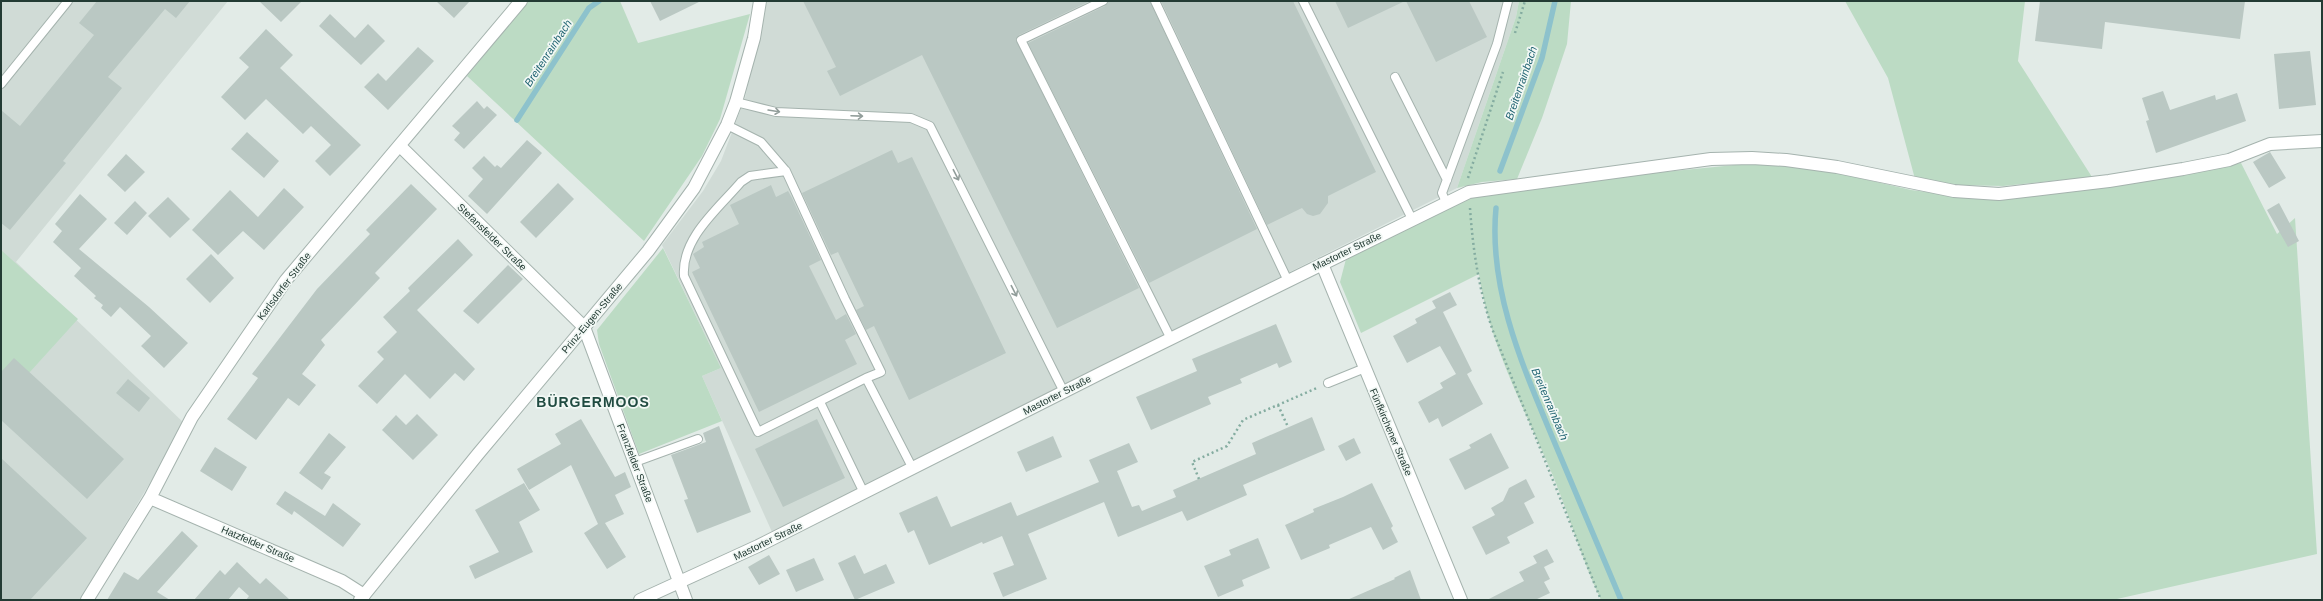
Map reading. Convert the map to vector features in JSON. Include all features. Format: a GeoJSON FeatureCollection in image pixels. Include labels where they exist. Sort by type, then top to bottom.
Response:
{"type":"FeatureCollection","features":[{"type":"Feature","properties":{"kind":"street","name":"Karlsdorfer Straße"},"geometry":{"type":"LineString","coordinates":[[86,600],[150,498],[192,417],[242,342],[286,280],[521,1]]}},
{"type":"Feature","properties":{"kind":"street","name":"Prinz-Eugen-Straße"},"geometry":{"type":"LineString","coordinates":[[362,597],[648,251],[694,188],[727,124],[736,102],[754,38],[760,1]]}},
{"type":"Feature","properties":{"kind":"street","name":"Mastorter Straße"},"geometry":{"type":"LineString","coordinates":[[640,600],[758,546],[1446,202],[1472,192],[1511,185],[1710,158],[1752,158],[1786,160],[1837,167],[1954,191],[1999,194],[2109,181],[2184,169],[2229,160],[2270,144],[2322,141]]}},
{"type":"Feature","properties":{"kind":"street","name":"Stefansfelder Straße"},"geometry":{"type":"LineString","coordinates":[[400,146],[584,327]]}},
{"type":"Feature","properties":{"kind":"street","name":"Fünfkirchener Straße"},"geometry":{"type":"LineString","coordinates":[[1322,264],[1461,600]]}},
{"type":"Feature","properties":{"kind":"street","name":"Franzfelder Straße"},"geometry":{"type":"LineString","coordinates":[[584,327],[686,600]]}},
{"type":"Feature","properties":{"kind":"street","name":"Hatzfelder Straße"},"geometry":{"type":"LineString","coordinates":[[150,498],[342,581],[362,597]]}},
{"type":"Feature","properties":{"kind":"lane"},"geometry":{"type":"LineString","coordinates":[[1,84],[68,1]]}},
{"type":"Feature","properties":{"kind":"lane"},"geometry":{"type":"LineString","coordinates":[[1103,1],[1021,40],[1171,339]]}},
{"type":"Feature","properties":{"kind":"lane"},"geometry":{"type":"LineString","coordinates":[[1154,1],[1288,281]]}},
{"type":"Feature","properties":{"kind":"lane"},"geometry":{"type":"LineString","coordinates":[[1303,1],[1412,219]]}},
{"type":"Feature","properties":{"kind":"lane"},"geometry":{"type":"LineString","coordinates":[[1446,202],[1442,193],[1497,44],[1508,1]]}},
{"type":"Feature","properties":{"kind":"lane"},"geometry":{"type":"LineString","coordinates":[[1395,77],[1447,180]]}},
{"type":"Feature","properties":{"kind":"lane"},"geometry":{"type":"LineString","coordinates":[[736,102],[776,112],[911,118],[930,126],[1064,392]]}},
{"type":"Feature","properties":{"kind":"lane"},"geometry":{"type":"LineString","coordinates":[[727,124],[741,130],[761,142],[786,171],[845,299],[881,372],[758,432],[684,276],[683,264],[686,251],[697,233],[742,182],[750,176],[786,171]]}},
{"type":"Feature","properties":{"kind":"lane"},"geometry":{"type":"LineString","coordinates":[[1328,384],[1365,368]]}},
{"type":"Feature","properties":{"kind":"lane"},"geometry":{"type":"LineString","coordinates":[[866,378],[913,469]]}},
{"type":"Feature","properties":{"kind":"lane"},"geometry":{"type":"LineString","coordinates":[[820,402],[864,493]]}},
{"type":"Feature","properties":{"kind":"lane"},"geometry":{"type":"LineString","coordinates":[[635,462],[698,439]]}},
{"type":"Feature","properties":{"kind":"path"},"geometry":{"type":"LineString","coordinates":[[1513,38],[1525,1]]}},
{"type":"Feature","properties":{"kind":"path"},"geometry":{"type":"LineString","coordinates":[[1504,68],[1472,192],[1475,258],[1483,302],[1504,363],[1553,478],[1601,600]]}},
{"type":"Feature","properties":{"kind":"path"},"geometry":{"type":"LineString","coordinates":[[1199,479],[1192,462],[1227,446],[1244,420],[1328,384]]}},
{"type":"Feature","properties":{"kind":"path"},"geometry":{"type":"LineString","coordinates":[[1278,405],[1288,427]]}},
{"type":"Feature","properties":{"kind":"shaded area"},"geometry":{"type":"Polygon","coordinates":[[[1,1],[228,1],[16,262],[185,424],[80,600],[1,600],[1,1]]]}},
{"type":"Feature","properties":{"kind":"shaded area"},"geometry":{"type":"Polygon","coordinates":[[[767,1],[1519,1],[1516,17],[1457,188],[772,532],[702,376],[721,368],[662,245],[703,191],[721,161],[745,98],[767,1]]]}},
{"type":"Feature","properties":{"kind":"green space"},"geometry":{"type":"Polygon","coordinates":[[[529,1],[620,1],[638,43],[750,14],[720,119],[702,156],[644,241],[467,76],[529,1]]]}},
{"type":"Feature","properties":{"kind":"green space"},"geometry":{"type":"Polygon","coordinates":[[[1519,1],[1571,1],[1567,44],[1542,118],[1517,179],[1482,182],[1457,188],[1516,17],[1519,1]]]}},
{"type":"Feature","properties":{"kind":"green space"},"geometry":{"type":"Polygon","coordinates":[[[1845,1],[2025,1],[2018,61],[2092,177],[2003,186],[1955,185],[1915,179],[1888,78],[1845,1]]]}},
{"type":"Feature","properties":{"kind":"green space"},"geometry":{"type":"Polygon","coordinates":[[[1755,163],[1788,165],[1838,173],[1911,190],[1988,200],[2115,186],[2241,163],[2277,234],[2295,218],[2317,554],[2117,599],[1601,600],[1588,570],[1553,476],[1520,402],[1500,352],[1484,300],[1479,274],[1361,333],[1340,282],[1346,259],[1468,199],[1508,191],[1613,177],[1755,163]]]}},
{"type":"Feature","properties":{"kind":"green space"},"geometry":{"type":"Polygon","coordinates":[[[663,248],[721,368],[702,376],[722,421],[639,454],[599,344],[597,330],[663,248]]]}},
{"type":"Feature","properties":{"kind":"green space"},"geometry":{"type":"Polygon","coordinates":[[[1,250],[78,319],[29,373],[1,372],[1,250]]]}},
{"type":"Feature","properties":{"kind":"building"},"geometry":{"type":"Polygon","coordinates":[[[97,1],[190,1],[176,18],[165,9],[108,77],[122,88],[63,161],[66,163],[10,230],[1,223],[1,110],[20,126],[94,35],[79,23],[97,1]]]}},
{"type":"Feature","properties":{"kind":"building"},"geometry":{"type":"Polygon","coordinates":[[[259,1],[302,1],[281,22],[259,1]]]}},
{"type":"Feature","properties":{"kind":"building"},"geometry":{"type":"Polygon","coordinates":[[[436,1],[470,1],[454,18],[436,1]]]}},
{"type":"Feature","properties":{"kind":"building"},"geometry":{"type":"Polygon","coordinates":[[[650,1],[701,1],[660,21],[650,1]]]}},
{"type":"Feature","properties":{"kind":"building"},"geometry":{"type":"Polygon","coordinates":[[[803,1],[1090,1],[1019,35],[1016,40],[1139,288],[1057,328],[922,55],[840,96],[827,71],[836,67],[803,1]]]}},
{"type":"Feature","properties":{"kind":"building"},"geometry":{"type":"Polygon","coordinates":[[[1108,1],[1150,1],[1257,229],[1149,283],[1028,43],[1105,6],[1108,1]]]}},
{"type":"Feature","properties":{"kind":"building"},"geometry":{"type":"Polygon","coordinates":[[[1161,1],[1293,1],[1376,172],[1328,196],[1328,203],[1320,214],[1313,216],[1307,214],[1302,208],[1267,225],[1161,1]]]}},
{"type":"Feature","properties":{"kind":"building"},"geometry":{"type":"Polygon","coordinates":[[[1335,1],[1405,1],[1348,28],[1335,1]]]}},
{"type":"Feature","properties":{"kind":"building"},"geometry":{"type":"Polygon","coordinates":[[[1406,1],[1469,1],[1487,37],[1436,62],[1406,1]]]}},
{"type":"Feature","properties":{"kind":"building"},"geometry":{"type":"Polygon","coordinates":[[[2040,1],[2245,1],[2240,39],[2105,22],[2102,49],[2035,41],[2040,1]]]}},
{"type":"Feature","properties":{"kind":"building"},"geometry":{"type":"Polygon","coordinates":[[[330,14],[355,38],[368,24],[385,41],[361,65],[319,26],[330,14]]]}},
{"type":"Feature","properties":{"kind":"building"},"geometry":{"type":"Polygon","coordinates":[[[266,29],[293,55],[280,68],[361,145],[330,176],[315,161],[331,145],[311,126],[303,134],[266,99],[245,120],[221,97],[249,67],[239,58],[266,29]]]}},
{"type":"Feature","properties":{"kind":"building"},"geometry":{"type":"Polygon","coordinates":[[[418,47],[434,61],[388,110],[364,87],[378,73],[386,81],[418,47]]]}},
{"type":"Feature","properties":{"kind":"building"},"geometry":{"type":"Polygon","coordinates":[[[2310,51],[2316,105],[2279,109],[2274,54],[2310,51]]]}},
{"type":"Feature","properties":{"kind":"building"},"geometry":{"type":"Polygon","coordinates":[[[2163,91],[2170,110],[2215,95],[2216,100],[2237,93],[2246,121],[2156,153],[2146,121],[2149,120],[2142,98],[2163,91]]]}},
{"type":"Feature","properties":{"kind":"building"},"geometry":{"type":"Polygon","coordinates":[[[477,101],[484,109],[487,106],[497,115],[464,149],[454,140],[460,133],[452,126],[477,101]]]}},
{"type":"Feature","properties":{"kind":"building"},"geometry":{"type":"Polygon","coordinates":[[[247,132],[279,161],[264,178],[231,149],[247,132]]]}},
{"type":"Feature","properties":{"kind":"building"},"geometry":{"type":"Polygon","coordinates":[[[527,140],[542,153],[487,214],[468,196],[483,179],[472,168],[484,156],[495,167],[497,165],[501,168],[527,140]]]}},
{"type":"Feature","properties":{"kind":"building"},"geometry":{"type":"Polygon","coordinates":[[[892,150],[898,163],[912,157],[1006,353],[909,400],[874,326],[866,330],[856,310],[864,306],[838,252],[831,255],[802,193],[892,150]]]}},
{"type":"Feature","properties":{"kind":"building"},"geometry":{"type":"Polygon","coordinates":[[[2270,152],[2286,178],[2269,188],[2253,162],[2270,152]]]}},
{"type":"Feature","properties":{"kind":"building"},"geometry":{"type":"Polygon","coordinates":[[[126,154],[145,172],[125,192],[107,175],[126,154]]]}},
{"type":"Feature","properties":{"kind":"building"},"geometry":{"type":"Polygon","coordinates":[[[558,183],[574,199],[536,238],[520,222],[558,183]]]}},
{"type":"Feature","properties":{"kind":"building"},"geometry":{"type":"Polygon","coordinates":[[[411,184],[437,209],[375,273],[380,278],[321,340],[325,345],[302,374],[316,385],[299,406],[288,398],[256,440],[227,419],[258,378],[252,374],[317,289],[370,234],[366,230],[411,184]]]}},
{"type":"Feature","properties":{"kind":"building"},"geometry":{"type":"Polygon","coordinates":[[[771,185],[776,197],[788,191],[792,198],[821,260],[809,266],[836,320],[846,314],[856,334],[845,340],[857,364],[759,412],[692,272],[700,268],[693,254],[704,247],[702,242],[739,224],[730,205],[771,185]]]}},
{"type":"Feature","properties":{"kind":"building"},"geometry":{"type":"Polygon","coordinates":[[[284,188],[304,207],[264,250],[243,231],[218,255],[192,230],[230,190],[258,217],[284,188]]]}},
{"type":"Feature","properties":{"kind":"building"},"geometry":{"type":"Polygon","coordinates":[[[80,194],[107,219],[79,249],[149,307],[188,343],[164,368],[141,346],[151,336],[120,307],[111,317],[101,308],[103,305],[94,298],[96,296],[74,276],[81,268],[53,242],[62,231],[55,224],[80,194]]]}},
{"type":"Feature","properties":{"kind":"building"},"geometry":{"type":"Polygon","coordinates":[[[168,197],[190,219],[170,238],[148,216],[168,197]]]}},
{"type":"Feature","properties":{"kind":"building"},"geometry":{"type":"Polygon","coordinates":[[[135,201],[147,213],[127,235],[114,223],[135,201]]]}},
{"type":"Feature","properties":{"kind":"building"},"geometry":{"type":"Polygon","coordinates":[[[2279,203],[2299,241],[2288,247],[2267,210],[2279,203]]]}},
{"type":"Feature","properties":{"kind":"building"},"geometry":{"type":"Polygon","coordinates":[[[458,239],[473,255],[417,310],[475,369],[464,381],[455,373],[430,399],[405,374],[377,404],[358,386],[384,359],[377,352],[397,332],[383,317],[410,291],[408,288],[458,239]]]}},
{"type":"Feature","properties":{"kind":"building"},"geometry":{"type":"Polygon","coordinates":[[[211,254],[234,278],[210,303],[186,279],[211,254]]]}},
{"type":"Feature","properties":{"kind":"building"},"geometry":{"type":"Polygon","coordinates":[[[508,265],[523,279],[478,324],[463,311],[508,265]]]}},
{"type":"Feature","properties":{"kind":"building"},"geometry":{"type":"Polygon","coordinates":[[[1450,292],[1457,305],[1443,312],[1472,371],[1467,374],[1483,404],[1442,427],[1438,418],[1429,423],[1418,402],[1443,388],[1440,383],[1456,374],[1440,346],[1407,363],[1393,336],[1417,323],[1415,319],[1436,308],[1432,301],[1450,292]]]}},
{"type":"Feature","properties":{"kind":"building"},"geometry":{"type":"Polygon","coordinates":[[[1276,324],[1292,362],[1279,368],[1277,363],[1240,379],[1242,383],[1208,397],[1211,404],[1151,430],[1136,397],[1197,371],[1192,359],[1276,324]]]}},
{"type":"Feature","properties":{"kind":"building"},"geometry":{"type":"Polygon","coordinates":[[[14,358],[124,459],[87,499],[1,420],[1,372],[14,358]]]}},
{"type":"Feature","properties":{"kind":"building"},"geometry":{"type":"Polygon","coordinates":[[[128,379],[150,398],[139,412],[116,393],[128,379]]]}},
{"type":"Feature","properties":{"kind":"building"},"geometry":{"type":"Polygon","coordinates":[[[417,414],[438,435],[413,460],[382,430],[396,415],[406,425],[417,414]]]}},
{"type":"Feature","properties":{"kind":"building"},"geometry":{"type":"Polygon","coordinates":[[[1312,417],[1325,450],[1243,485],[1247,495],[1187,521],[1182,511],[1118,537],[1104,502],[1028,534],[1047,579],[1003,597],[993,573],[1014,565],[1002,536],[983,544],[982,542],[929,565],[914,530],[908,533],[899,513],[937,496],[951,527],[1011,502],[1017,516],[1099,482],[1089,460],[1129,443],[1138,462],[1117,471],[1132,507],[1139,505],[1142,511],[1176,497],[1173,490],[1256,454],[1252,443],[1312,417]]]}},
{"type":"Feature","properties":{"kind":"building"},"geometry":{"type":"Polygon","coordinates":[[[581,419],[615,477],[625,472],[631,487],[615,495],[624,514],[605,523],[626,557],[607,569],[584,533],[598,524],[571,465],[529,490],[517,469],[561,444],[555,434],[581,419]]]}},
{"type":"Feature","properties":{"kind":"building"},"geometry":{"type":"Polygon","coordinates":[[[817,419],[845,478],[783,507],[755,449],[817,419]]]}},
{"type":"Feature","properties":{"kind":"building"},"geometry":{"type":"Polygon","coordinates":[[[719,426],[751,512],[697,533],[684,500],[688,499],[671,455],[706,442],[703,433],[719,426]]]}},
{"type":"Feature","properties":{"kind":"building"},"geometry":{"type":"Polygon","coordinates":[[[329,433],[346,447],[324,473],[331,477],[322,490],[299,473],[329,433]]]}},
{"type":"Feature","properties":{"kind":"building"},"geometry":{"type":"Polygon","coordinates":[[[1491,433],[1509,468],[1465,490],[1449,459],[1471,448],[1469,445],[1491,433]]]}},
{"type":"Feature","properties":{"kind":"building"},"geometry":{"type":"Polygon","coordinates":[[[1053,436],[1062,457],[1026,472],[1017,452],[1053,436]]]}},
{"type":"Feature","properties":{"kind":"building"},"geometry":{"type":"Polygon","coordinates":[[[1354,438],[1361,453],[1346,461],[1338,446],[1354,438]]]}},
{"type":"Feature","properties":{"kind":"building"},"geometry":{"type":"Polygon","coordinates":[[[215,447],[247,467],[232,491],[200,471],[215,447]]]}},
{"type":"Feature","properties":{"kind":"building"},"geometry":{"type":"Polygon","coordinates":[[[1,458],[87,538],[30,600],[1,600],[1,458]]]}},
{"type":"Feature","properties":{"kind":"building"},"geometry":{"type":"Polygon","coordinates":[[[1526,479],[1535,497],[1524,503],[1534,523],[1507,537],[1510,543],[1486,555],[1472,527],[1495,515],[1491,508],[1503,501],[1509,488],[1526,479]]]}},
{"type":"Feature","properties":{"kind":"building"},"geometry":{"type":"Polygon","coordinates":[[[524,483],[540,510],[519,522],[533,552],[475,579],[469,566],[499,552],[475,510],[524,483]]]}},
{"type":"Feature","properties":{"kind":"building"},"geometry":{"type":"Polygon","coordinates":[[[1372,483],[1393,526],[1391,528],[1398,542],[1383,550],[1371,527],[1329,545],[1330,548],[1301,560],[1285,525],[1314,512],[1313,509],[1372,483]]]}},
{"type":"Feature","properties":{"kind":"building"},"geometry":{"type":"Polygon","coordinates":[[[285,491],[325,516],[333,503],[361,524],[343,547],[294,511],[292,515],[276,504],[285,491]]]}},
{"type":"Feature","properties":{"kind":"building"},"geometry":{"type":"Polygon","coordinates":[[[182,531],[198,546],[157,592],[170,600],[107,600],[124,572],[138,580],[182,531]]]}},
{"type":"Feature","properties":{"kind":"building"},"geometry":{"type":"Polygon","coordinates":[[[1258,538],[1270,568],[1242,580],[1244,586],[1218,597],[1204,566],[1231,555],[1229,550],[1258,538]]]}},
{"type":"Feature","properties":{"kind":"building"},"geometry":{"type":"Polygon","coordinates":[[[1547,549],[1554,562],[1544,567],[1550,579],[1544,582],[1550,593],[1535,600],[1487,600],[1524,581],[1519,572],[1537,563],[1533,556],[1547,549]]]}},
{"type":"Feature","properties":{"kind":"building"},"geometry":{"type":"Polygon","coordinates":[[[769,555],[780,574],[759,585],[748,567],[769,555]]]}},
{"type":"Feature","properties":{"kind":"building"},"geometry":{"type":"Polygon","coordinates":[[[855,555],[864,574],[886,564],[895,583],[855,600],[838,563],[855,555]]]}},
{"type":"Feature","properties":{"kind":"building"},"geometry":{"type":"Polygon","coordinates":[[[814,558],[824,580],[796,592],[786,570],[814,558]]]}},
{"type":"Feature","properties":{"kind":"building"},"geometry":{"type":"Polygon","coordinates":[[[237,562],[260,584],[266,578],[290,600],[246,600],[249,596],[239,587],[228,600],[194,600],[220,570],[225,575],[237,562]]]}},
{"type":"Feature","properties":{"kind":"building"},"geometry":{"type":"Polygon","coordinates":[[[1410,570],[1421,600],[1347,600],[1395,579],[1394,578],[1410,570]]]}},
{"type":"Feature","properties":{"kind":"waterway","name":"Breitenrainbach"},"geometry":{"type":"LineString","coordinates":[[517,120],[589,8],[599,1]]}},
{"type":"Feature","properties":{"kind":"waterway","name":"Breitenrainbach"},"geometry":{"type":"LineString","coordinates":[[1500,171],[1542,58],[1555,1]]}},
{"type":"Feature","properties":{"kind":"waterway","name":"Breitenrainbach"},"geometry":{"type":"LineString","coordinates":[[1496,208],[1495,239],[1498,270],[1503,300],[1511,330],[1532,389],[1621,600]]}},
{"type":"Feature","properties":{"kind":"district","name":"BÜRGERMOOS"},"geometry":{"type":"Point","coordinates":[593,402]}}]}
